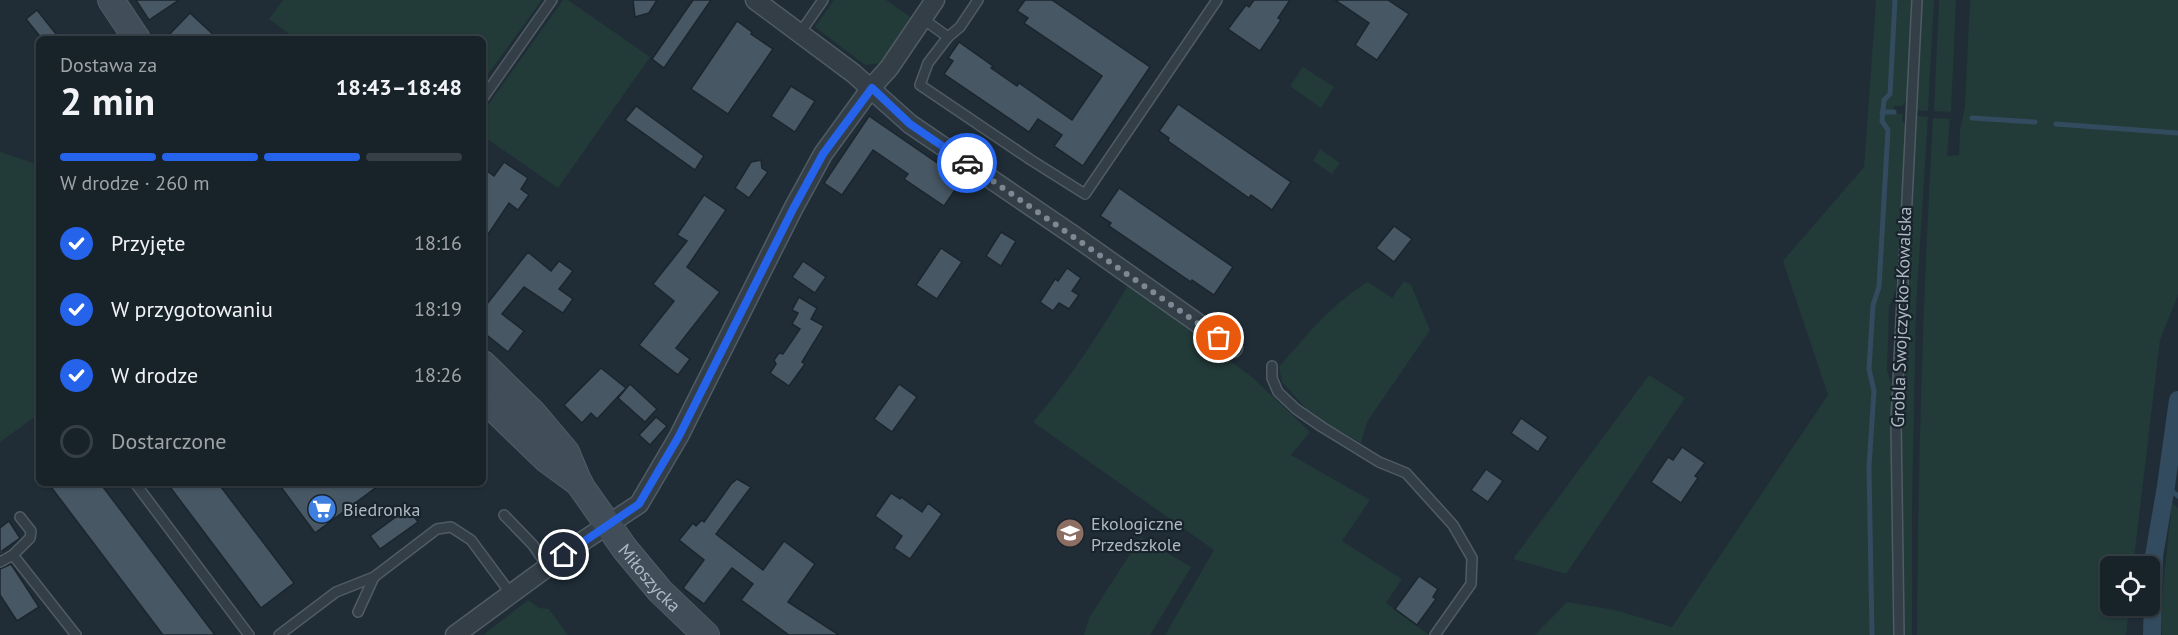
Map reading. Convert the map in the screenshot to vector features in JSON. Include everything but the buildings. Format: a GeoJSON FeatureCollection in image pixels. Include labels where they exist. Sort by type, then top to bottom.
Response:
{"type":"FeatureCollection","features":[{"type":"Feature","properties":{"kind":"street"},"geometry":{"type":"LineString","coordinates":[[111,0],[135,36]]}},
{"type":"Feature","properties":{"kind":"street"},"geometry":{"type":"LineString","coordinates":[[755,0],[872,88],[910,124],[1233,348]]}},
{"type":"Feature","properties":{"kind":"street"},"geometry":{"type":"LineString","coordinates":[[455,635],[583,541],[639,504],[679,436],[823,154],[889,68],[936,0]]}},
{"type":"Feature","properties":{"kind":"street","name":"Miłoszycka"},"geometry":{"type":"LineString","coordinates":[[486,367],[533,413],[566,452],[580,485],[653,583],[706,635]]}},
{"type":"Feature","properties":{"kind":"street","name":"Miłoszycka"},"geometry":{"type":"LineString","coordinates":[[486,401],[546,459],[580,485]]}},
{"type":"Feature","properties":{"kind":"lane"},"geometry":{"type":"LineString","coordinates":[[486,94],[552,0]]}},
{"type":"Feature","properties":{"kind":"lane"},"geometry":{"type":"LineString","coordinates":[[800,33],[823,0]]}},
{"type":"Feature","properties":{"kind":"lane"},"geometry":{"type":"LineString","coordinates":[[978,0],[960,27],[948,37],[928,63],[920,85],[1085,194],[1217,0]]}},
{"type":"Feature","properties":{"kind":"lane","name":"Grobla Swojczycko-Kowalska"},"geometry":{"type":"LineString","coordinates":[[1899,635],[1895,502],[1896,410],[1917,0]]}},
{"type":"Feature","properties":{"kind":"lane"},"geometry":{"type":"LineString","coordinates":[[922,19],[948,37]]}},
{"type":"Feature","properties":{"kind":"lane"},"geometry":{"type":"LineString","coordinates":[[1272,366],[1272,378],[1278,392],[1296,408],[1379,462],[1406,473],[1453,525],[1472,558],[1471,584],[1436,635]]}},
{"type":"Feature","properties":{"kind":"lane"},"geometry":{"type":"LineString","coordinates":[[137,486],[249,635]]}},
{"type":"Feature","properties":{"kind":"lane"},"geometry":{"type":"LineString","coordinates":[[504,515],[533,545],[548,567]]}},
{"type":"Feature","properties":{"kind":"lane"},"geometry":{"type":"LineString","coordinates":[[0,562],[13,555],[30,538],[31,531],[20,517]]}},
{"type":"Feature","properties":{"kind":"lane"},"geometry":{"type":"LineString","coordinates":[[279,635],[336,592],[374,577],[437,529],[451,527],[471,540],[511,594]]}},
{"type":"Feature","properties":{"kind":"lane"},"geometry":{"type":"LineString","coordinates":[[13,555],[76,635]]}},
{"type":"Feature","properties":{"kind":"lane"},"geometry":{"type":"LineString","coordinates":[[358,612],[374,577]]}},
{"type":"Feature","properties":{"kind":"green space"},"geometry":{"type":"Polygon","coordinates":[[[283,0],[542,0],[486,77],[486,36],[292,36],[269,19],[283,0]]]}},
{"type":"Feature","properties":{"kind":"green space"},"geometry":{"type":"Polygon","coordinates":[[[563,0],[568,0],[650,57],[558,188],[486,138],[486,108],[563,0]]]}},
{"type":"Feature","properties":{"kind":"green space"},"geometry":{"type":"Polygon","coordinates":[[[834,0],[886,0],[912,18],[883,63],[865,65],[815,27],[834,0]]]}},
{"type":"Feature","properties":{"kind":"green space"},"geometry":{"type":"Polygon","coordinates":[[[1876,0],[1912,0],[1908,99],[1902,106],[1894,106],[1893,113],[1903,114],[1902,120],[1906,126],[1896,289],[1889,307],[1887,370],[1894,393],[1891,419],[1893,635],[1535,635],[1567,602],[1615,610],[1672,627],[1828,395],[1783,261],[1864,167],[1876,0]]]}},
{"type":"Feature","properties":{"kind":"green space"},"geometry":{"type":"Polygon","coordinates":[[[1922,0],[1934,0],[1928,111],[1916,110],[1922,0]]]}},
{"type":"Feature","properties":{"kind":"green space"},"geometry":{"type":"Polygon","coordinates":[[[1939,0],[1956,0],[1951,112],[1934,111],[1939,0]]]}},
{"type":"Feature","properties":{"kind":"green space"},"geometry":{"type":"Polygon","coordinates":[[[1970,0],[2178,0],[2178,295],[2160,340],[2134,556],[2100,556],[2100,616],[2128,616],[2126,635],[1917,635],[1922,376],[1933,118],[1950,119],[1947,156],[1959,155],[1960,131],[1965,106],[1970,0]]]}},
{"type":"Feature","properties":{"kind":"green space"},"geometry":{"type":"Polygon","coordinates":[[[1303,67],[1334,87],[1321,108],[1290,86],[1303,67]]]}},
{"type":"Feature","properties":{"kind":"green space"},"geometry":{"type":"Polygon","coordinates":[[[1916,116],[1928,117],[1916,308],[1912,635],[1904,635],[1900,387],[1916,116]]]}},
{"type":"Feature","properties":{"kind":"green space"},"geometry":{"type":"Polygon","coordinates":[[[1320,149],[1340,163],[1332,174],[1313,161],[1320,149]]]}},
{"type":"Feature","properties":{"kind":"green space"},"geometry":{"type":"Polygon","coordinates":[[[0,152],[36,164],[36,416],[0,442],[0,152]]]}},
{"type":"Feature","properties":{"kind":"green space"},"geometry":{"type":"Polygon","coordinates":[[[1404,281],[1411,285],[1430,330],[1367,422],[1361,443],[1312,415],[1282,382],[1279,367],[1320,321],[1355,290],[1368,282],[1392,298],[1404,281]]]}},
{"type":"Feature","properties":{"kind":"green space"},"geometry":{"type":"Polygon","coordinates":[[[1128,285],[1252,377],[1310,432],[1291,455],[1370,500],[1342,541],[1402,579],[1386,603],[1429,635],[1165,635],[1214,550],[1033,422],[1084,356],[1128,285]]]}},
{"type":"Feature","properties":{"kind":"green space"},"geometry":{"type":"Polygon","coordinates":[[[1649,375],[1685,398],[1566,574],[1513,559],[1649,375]]]}},
{"type":"Feature","properties":{"kind":"green space"},"geometry":{"type":"Polygon","coordinates":[[[2172,503],[2178,508],[2178,635],[2162,635],[2162,596],[2172,503]]]}},
{"type":"Feature","properties":{"kind":"green space"},"geometry":{"type":"Polygon","coordinates":[[[1141,537],[1191,567],[1150,635],[1084,635],[1089,618],[1141,537]]]}},
{"type":"Feature","properties":{"kind":"green space"},"geometry":{"type":"Polygon","coordinates":[[[528,600],[539,608],[549,609],[568,635],[483,635],[528,600]]]}},
{"type":"Feature","properties":{"kind":"waterway"},"geometry":{"type":"LineString","coordinates":[[1872,635],[1869,467],[1874,391],[1869,369],[1873,305],[1879,287],[1888,130],[1882,121],[1884,100],[1890,94],[1895,0]]}},
{"type":"Feature","properties":{"kind":"waterway"},"geometry":{"type":"LineString","coordinates":[[1882,112],[1894,112]]}},
{"type":"Feature","properties":{"kind":"waterway"},"geometry":{"type":"LineString","coordinates":[[1972,118],[2035,122]]}},
{"type":"Feature","properties":{"kind":"waterway"},"geometry":{"type":"LineString","coordinates":[[2056,124],[2178,133]]}},
{"type":"Feature","properties":{"kind":"waterway"},"geometry":{"type":"LineString","coordinates":[[2152,635],[2154,556],[2178,400]]}},
{"type":"Feature","properties":{"kind":"waterway"},"geometry":{"type":"LineString","coordinates":[[2166,486],[2178,496]]}},
{"type":"Feature","properties":{"kind":"way so far"},"geometry":{"type":"LineString","coordinates":[[967,163],[1219,338]]}},
{"type":"Feature","properties":{"kind":"place","name":"Biedronka"},"geometry":{"type":"Point","coordinates":[322,509]}},
{"type":"Feature","properties":{"kind":"place","name":"Ekologiczne Przedszkole"},"geometry":{"type":"Point","coordinates":[1070,533]}},
{"type":"Feature","properties":{"kind":"route"},"geometry":{"type":"LineString","coordinates":[[564,555],[639,504],[679,436],[823,154],[872,88],[910,124],[967,163]]}}]}
